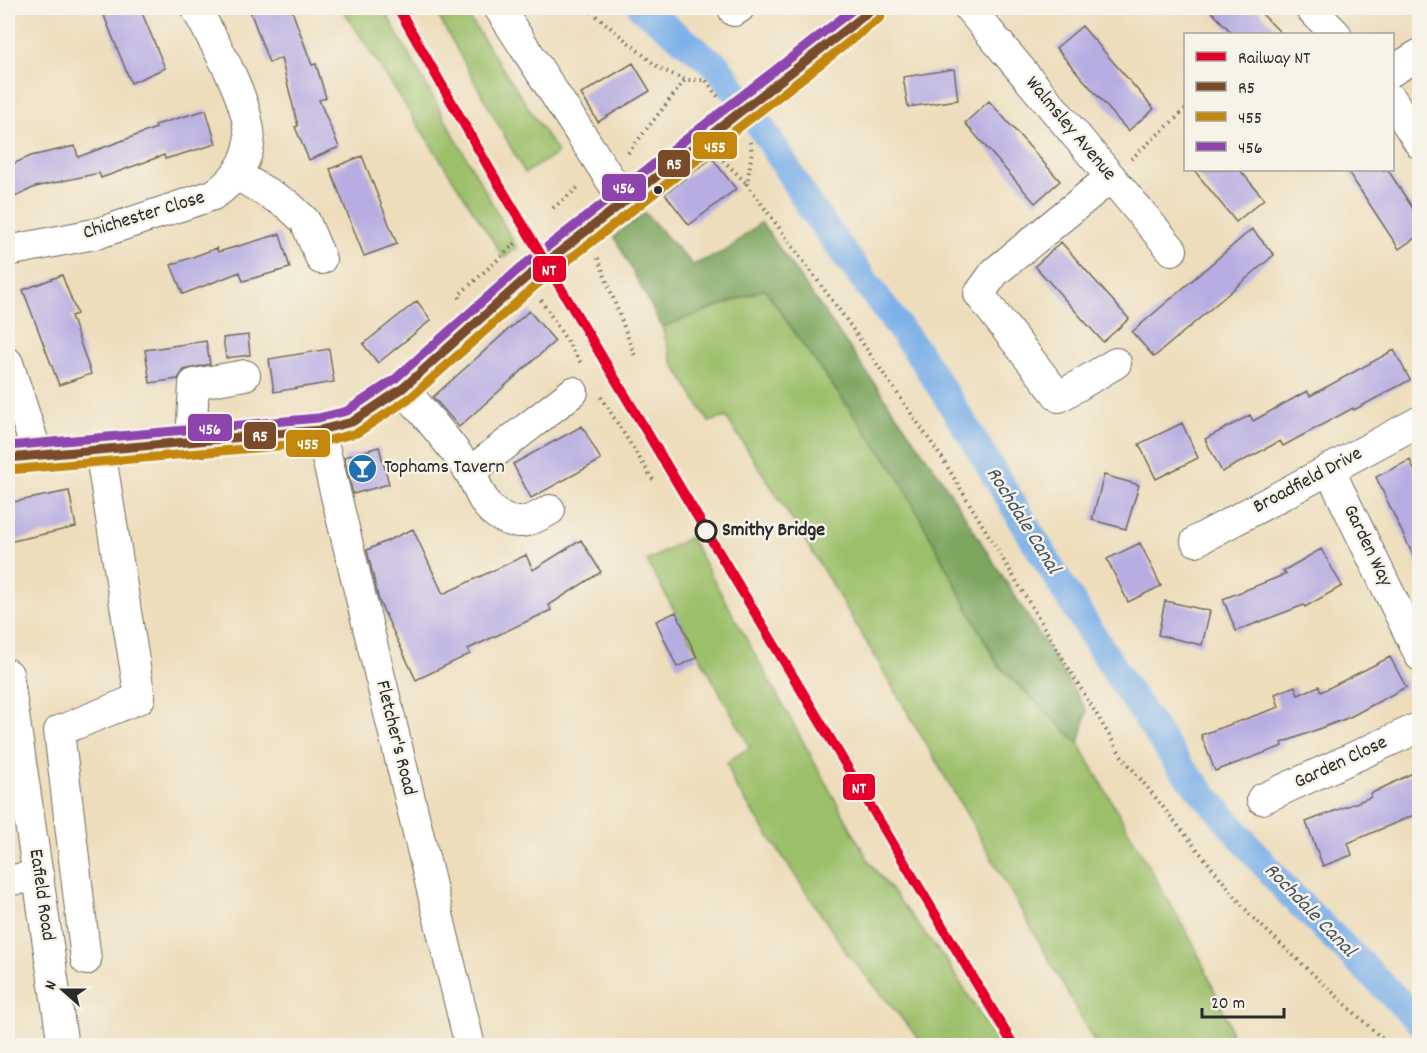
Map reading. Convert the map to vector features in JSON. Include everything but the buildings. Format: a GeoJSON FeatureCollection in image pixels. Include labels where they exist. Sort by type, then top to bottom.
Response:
{"type":"FeatureCollection","features":[{"type":"Feature","properties":{"kind":"street"},"geometry":{"type":"LineString","coordinates":[[196,8],[236,86],[249,132],[246,155],[237,175],[288,206],[305,221],[321,259]]}},
{"type":"Feature","properties":{"kind":"street"},"geometry":{"type":"LineString","coordinates":[[499,8],[592,178],[625,202]]}},
{"type":"Feature","properties":{"kind":"street"},"geometry":{"type":"LineString","coordinates":[[8,458],[320,430],[352,422],[403,388],[527,277],[734,122],[785,77],[874,8]]}},
{"type":"Feature","properties":{"kind":"street","name":"Walmsley Avenue"},"geometry":{"type":"LineString","coordinates":[[969,8],[1172,250]]}},
{"type":"Feature","properties":{"kind":"street"},"geometry":{"type":"LineString","coordinates":[[1310,8],[1335,33]]}},
{"type":"Feature","properties":{"kind":"street"},"geometry":{"type":"LineString","coordinates":[[1394,70],[1419,54]]}},
{"type":"Feature","properties":{"kind":"street"},"geometry":{"type":"LineString","coordinates":[[1394,103],[1419,144]]}},
{"type":"Feature","properties":{"kind":"street","name":"Chichester Close"},"geometry":{"type":"LineString","coordinates":[[8,251],[99,233],[213,195],[227,186],[237,175]]}},
{"type":"Feature","properties":{"kind":"street"},"geometry":{"type":"LineString","coordinates":[[1111,177],[995,272],[979,294],[1059,397],[1116,363]]}},
{"type":"Feature","properties":{"kind":"street"},"geometry":{"type":"LineString","coordinates":[[8,363],[38,456]]}},
{"type":"Feature","properties":{"kind":"street"},"geometry":{"type":"LineString","coordinates":[[192,442],[194,384],[245,375]]}},
{"type":"Feature","properties":{"kind":"street"},"geometry":{"type":"LineString","coordinates":[[403,388],[470,472],[480,496],[495,513],[521,523],[532,521],[550,510]]}},
{"type":"Feature","properties":{"kind":"street"},"geometry":{"type":"LineString","coordinates":[[470,472],[573,393]]}},
{"type":"Feature","properties":{"kind":"street","name":"Broadfield Drive"},"geometry":{"type":"LineString","coordinates":[[1196,541],[1419,421]]}},
{"type":"Feature","properties":{"kind":"street","name":"Fletcher's Road"},"geometry":{"type":"LineString","coordinates":[[320,430],[470,1046]]}},
{"type":"Feature","properties":{"kind":"street"},"geometry":{"type":"LineString","coordinates":[[86,960],[59,731],[140,698],[100,450]]}},
{"type":"Feature","properties":{"kind":"street","name":"Garden Way"},"geometry":{"type":"LineString","coordinates":[[1329,469],[1419,656]]}},
{"type":"Feature","properties":{"kind":"street","name":"Eafield Road"},"geometry":{"type":"LineString","coordinates":[[8,674],[63,1046]]}},
{"type":"Feature","properties":{"kind":"street","name":"Garden Close"},"geometry":{"type":"LineString","coordinates":[[1262,799],[1419,727]]}},
{"type":"Feature","properties":{"kind":"street"},"geometry":{"type":"LineString","coordinates":[[8,880],[39,877]]}},
{"type":"Feature","properties":{"kind":"path"},"geometry":{"type":"LineString","coordinates":[[587,8],[658,68],[685,80],[706,80],[752,152],[747,184]]}},
{"type":"Feature","properties":{"kind":"path"},"geometry":{"type":"LineString","coordinates":[[553,208],[592,178],[620,162],[685,80]]}},
{"type":"Feature","properties":{"kind":"path"},"geometry":{"type":"LineString","coordinates":[[1111,177],[1184,110]]}},
{"type":"Feature","properties":{"kind":"path"},"geometry":{"type":"LineString","coordinates":[[725,154],[721,158],[747,184],[942,458],[1121,755],[1251,916],[1390,1046]]}},
{"type":"Feature","properties":{"kind":"path"},"geometry":{"type":"LineString","coordinates":[[587,230],[635,356]]}},
{"type":"Feature","properties":{"kind":"green space"},"geometry":{"type":"Polygon","coordinates":[[[342,8],[383,8],[517,248],[504,258],[342,8]]]}},
{"type":"Feature","properties":{"kind":"green space"},"geometry":{"type":"Polygon","coordinates":[[[434,8],[463,8],[558,153],[525,173],[434,8]]]}},
{"type":"Feature","properties":{"kind":"green space"},"geometry":{"type":"Polygon","coordinates":[[[645,213],[693,265],[727,250],[761,222],[941,478],[1087,711],[1079,744],[997,663],[897,474],[765,289],[662,327],[614,236],[645,213]]]}},
{"type":"Feature","properties":{"kind":"green space"},"geometry":{"type":"Polygon","coordinates":[[[765,289],[897,474],[998,666],[1079,744],[1196,949],[1228,1021],[1233,1045],[1096,1045],[950,786],[805,540],[726,417],[709,422],[672,361],[662,327],[765,289]]]}},
{"type":"Feature","properties":{"kind":"green space"},"geometry":{"type":"Polygon","coordinates":[[[690,537],[870,863],[948,963],[999,1045],[924,1045],[847,953],[734,784],[727,762],[750,747],[647,561],[690,537]]]}},
{"type":"Feature","properties":{"kind":"waterway","name":"Rochdale Canal"},"geometry":{"type":"LineString","coordinates":[[642,8],[718,67],[771,142],[810,207],[922,358],[1126,688],[1179,765],[1286,890],[1420,1022]]}},
{"type":"Feature","properties":{"kind":"rail line","name":"NT"},"geometry":{"type":"LineString","coordinates":[[398,8],[489,168],[1014,1046]]}},
{"type":"Feature","properties":{"kind":"transit line","name":"456"},"geometry":{"type":"LineString","coordinates":[[8,446],[318,418],[347,411],[395,379],[520,268],[855,8]]}},
{"type":"Feature","properties":{"kind":"transit line","name":"R5"},"geometry":{"type":"LineString","coordinates":[[8,458],[320,430],[352,422],[403,388],[527,277],[874,8]]}},
{"type":"Feature","properties":{"kind":"transit line","name":"455"},"geometry":{"type":"LineString","coordinates":[[9,470],[321,442],[357,433],[410,398],[535,286],[881,17]]}},
{"type":"Feature","properties":{"kind":"place","name":"Tophams Tavern"},"geometry":{"type":"Point","coordinates":[363,468]}},
{"type":"Feature","properties":{"kind":"place","name":"Smithy Bridge"},"geometry":{"type":"Point","coordinates":[706,531]}}]}
